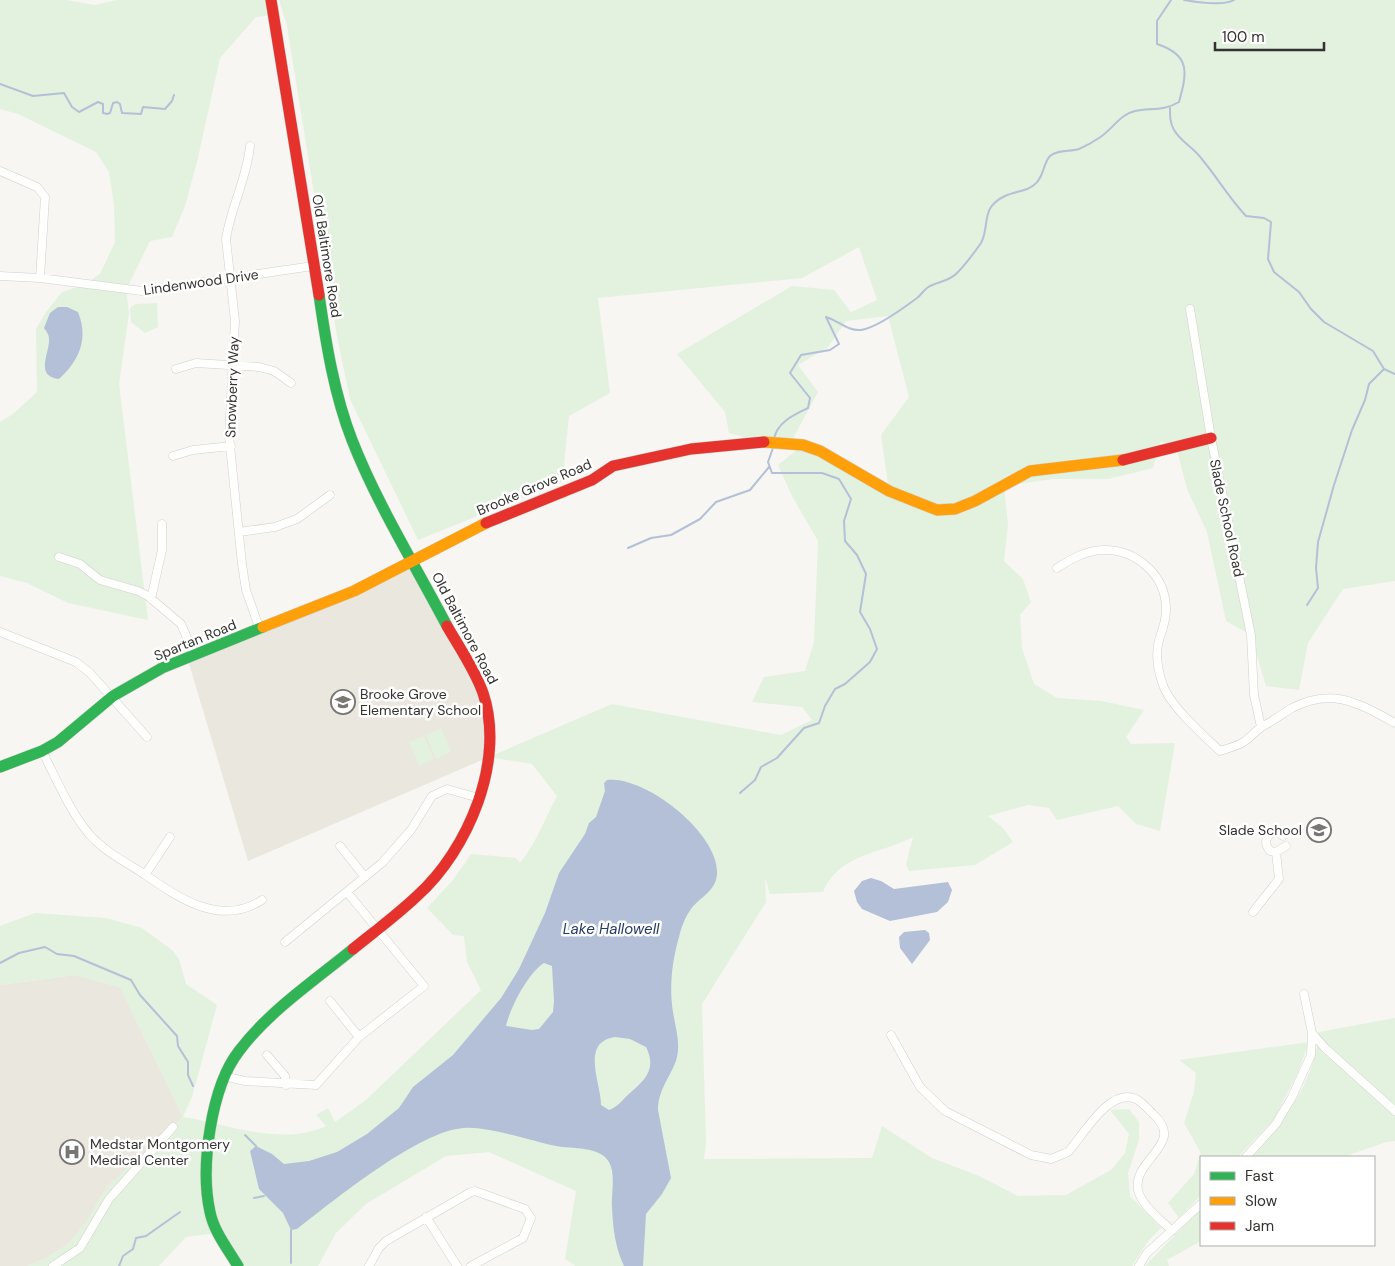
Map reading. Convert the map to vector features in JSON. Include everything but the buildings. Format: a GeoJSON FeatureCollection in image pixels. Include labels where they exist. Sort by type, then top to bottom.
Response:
{"type":"FeatureCollection","features":[{"type":"Feature","properties":{"kind":"street","name":"Old Baltimore Road"},"geometry":{"type":"LineString","coordinates":[[234,1265],[218,1233],[207,1192],[208,1130],[223,1076],[233,1058],[252,1034],[418,896],[435,878],[459,843],[479,798],[489,761],[491,734],[490,712],[483,692],[369,479],[350,438],[329,359],[272,0]]}},
{"type":"Feature","properties":{"kind":"street","name":"Snowberry Way"},"geometry":{"type":"LineString","coordinates":[[250,146],[248,167],[228,226],[226,255],[235,321],[232,365],[231,446],[246,590],[260,630]]}},
{"type":"Feature","properties":{"kind":"street"},"geometry":{"type":"LineString","coordinates":[[0,171],[37,187],[45,197],[40,278]]}},
{"type":"Feature","properties":{"kind":"street","name":"Lindenwood Drive"},"geometry":{"type":"LineString","coordinates":[[0,276],[40,278],[142,292],[313,266]]}},
{"type":"Feature","properties":{"kind":"street","name":"Slade School Road"},"geometry":{"type":"LineString","coordinates":[[1190,309],[1211,438],[1251,635],[1254,694],[1261,727]]}},
{"type":"Feature","properties":{"kind":"street"},"geometry":{"type":"LineString","coordinates":[[176,369],[196,363],[259,367],[274,370],[291,382]]}},
{"type":"Feature","properties":{"kind":"street","name":"Brooke Grove Road"},"geometry":{"type":"LineString","coordinates":[[413,560],[436,550],[471,529],[592,480],[612,466],[662,457],[691,449],[774,442],[803,445],[820,452],[889,491],[937,510],[955,509],[975,501],[1030,471],[1051,467],[1113,463],[1178,444],[1211,438]]}},
{"type":"Feature","properties":{"kind":"street"},"geometry":{"type":"LineString","coordinates":[[173,456],[193,450],[231,446]]}},
{"type":"Feature","properties":{"kind":"street"},"geometry":{"type":"LineString","coordinates":[[239,532],[275,527],[297,519],[330,495]]}},
{"type":"Feature","properties":{"kind":"street"},"geometry":{"type":"LineString","coordinates":[[151,598],[162,550],[162,524]]}},
{"type":"Feature","properties":{"kind":"street"},"geometry":{"type":"LineString","coordinates":[[1057,568],[1080,555],[1103,550],[1119,551],[1135,557],[1146,565],[1158,580],[1166,604],[1165,624],[1157,655],[1160,675],[1169,697],[1220,750],[1244,742],[1261,727],[1275,721],[1281,714],[1300,704],[1328,697],[1338,697],[1364,707],[1395,723]]}},
{"type":"Feature","properties":{"kind":"street"},"geometry":{"type":"LineString","coordinates":[[59,556],[80,564],[100,580],[138,591],[151,598],[181,624],[194,654]]}},
{"type":"Feature","properties":{"kind":"street","name":"Spartan Road"},"geometry":{"type":"LineString","coordinates":[[0,767],[42,751],[74,730],[113,696],[162,668],[354,591],[413,560]]}},
{"type":"Feature","properties":{"kind":"street"},"geometry":{"type":"LineString","coordinates":[[0,632],[76,662],[113,696],[148,737]]}},
{"type":"Feature","properties":{"kind":"street"},"geometry":{"type":"LineString","coordinates":[[42,751],[76,815],[90,835],[103,847],[182,900],[208,909],[250,908],[262,900]]}},
{"type":"Feature","properties":{"kind":"street"},"geometry":{"type":"LineString","coordinates":[[285,942],[365,877],[399,844],[411,830],[432,796],[439,791],[447,789],[479,798]]}},
{"type":"Feature","properties":{"kind":"street"},"geometry":{"type":"LineString","coordinates":[[1276,852],[1267,848],[1267,838],[1274,832],[1283,836]]}},
{"type":"Feature","properties":{"kind":"street"},"geometry":{"type":"LineString","coordinates":[[145,875],[170,837]]}},
{"type":"Feature","properties":{"kind":"street"},"geometry":{"type":"LineString","coordinates":[[340,846],[365,877]]}},
{"type":"Feature","properties":{"kind":"street"},"geometry":{"type":"LineString","coordinates":[[1276,852],[1286,846]]}},
{"type":"Feature","properties":{"kind":"street"},"geometry":{"type":"LineString","coordinates":[[1253,912],[1279,879],[1276,852]]}},
{"type":"Feature","properties":{"kind":"street"},"geometry":{"type":"LineString","coordinates":[[223,1076],[245,1081],[286,1085],[316,1085],[359,1037],[424,986],[347,892]]}},
{"type":"Feature","properties":{"kind":"street"},"geometry":{"type":"LineString","coordinates":[[1247,1156],[1276,1124],[1292,1097],[1311,1055],[1312,1033],[1304,994]]}},
{"type":"Feature","properties":{"kind":"street"},"geometry":{"type":"LineString","coordinates":[[330,1001],[359,1037]]}},
{"type":"Feature","properties":{"kind":"street"},"geometry":{"type":"LineString","coordinates":[[1312,1033],[1325,1048],[1395,1111]]}},
{"type":"Feature","properties":{"kind":"street"},"geometry":{"type":"LineString","coordinates":[[891,1035],[920,1087],[945,1111],[992,1137],[1043,1159],[1068,1152],[1111,1102],[1124,1097],[1141,1102],[1161,1122],[1164,1132],[1159,1149],[1139,1175],[1138,1189],[1144,1201],[1172,1231]]}},
{"type":"Feature","properties":{"kind":"street"},"geometry":{"type":"LineString","coordinates":[[267,1055],[285,1076],[286,1085]]}},
{"type":"Feature","properties":{"kind":"street"},"geometry":{"type":"LineString","coordinates":[[53,1266],[80,1248],[109,1199],[173,1127]]}},
{"type":"Feature","properties":{"kind":"street"},"geometry":{"type":"LineString","coordinates":[[369,1266],[379,1248],[386,1241],[462,1195],[475,1191],[525,1209],[530,1214],[524,1238],[471,1266]]}},
{"type":"Feature","properties":{"kind":"street"},"geometry":{"type":"LineString","coordinates":[[1138,1266],[1147,1253],[1200,1205]]}},
{"type":"Feature","properties":{"kind":"street"},"geometry":{"type":"LineString","coordinates":[[426,1217],[458,1266]]}},
{"type":"Feature","properties":{"kind":"shaded area","name":"Brooke Grove Elementary School"},"geometry":{"type":"Polygon","coordinates":[[[413,560],[483,692],[489,757],[248,861],[187,657],[413,560]]]}},
{"type":"Feature","properties":{"kind":"shaded area","name":"Medstar Montgomery Medical Center"},"geometry":{"type":"Polygon","coordinates":[[[75,975],[120,987],[183,1117],[106,1188],[87,1226],[67,1245],[28,1266],[0,1266],[0,985],[75,975]]]}},
{"type":"Feature","properties":{"kind":"green space"},"geometry":{"type":"Polygon","coordinates":[[[0,0],[66,0],[95,5],[117,0],[271,0],[275,15],[256,17],[220,58],[197,162],[185,206],[172,237],[150,241],[126,290],[129,313],[119,384],[148,620],[68,603],[27,583],[0,576],[0,422],[13,414],[37,392],[36,329],[46,312],[62,292],[83,285],[100,274],[115,242],[114,205],[109,172],[96,152],[18,114],[0,109],[0,0]]]}},
{"type":"Feature","properties":{"kind":"green space"},"geometry":{"type":"Polygon","coordinates":[[[279,0],[1395,0],[1395,581],[1343,589],[1308,643],[1299,690],[1266,686],[1251,635],[1226,621],[1207,532],[1187,489],[1177,450],[1161,441],[1153,468],[1108,479],[1053,479],[1004,486],[1008,525],[1004,561],[1023,579],[1031,602],[1020,615],[1022,648],[1034,684],[1057,698],[1101,701],[1144,710],[1126,737],[1131,744],[1175,743],[1160,831],[1136,824],[1118,806],[1057,820],[1049,808],[1028,805],[988,816],[1003,828],[1013,842],[975,865],[909,871],[906,864],[913,837],[849,862],[830,879],[823,892],[770,894],[765,878],[766,902],[702,1004],[706,1143],[704,1159],[872,1158],[882,1126],[932,1158],[979,1176],[1018,1196],[1066,1195],[1111,1170],[1125,1153],[1129,1134],[1110,1110],[1129,1109],[1139,1122],[1139,1140],[1128,1173],[1130,1196],[1161,1228],[1149,1240],[1132,1266],[576,1266],[565,1259],[576,1191],[489,1152],[446,1156],[366,1204],[336,1233],[318,1266],[238,1266],[217,1233],[186,1237],[159,1266],[28,1266],[67,1245],[85,1223],[106,1188],[183,1117],[273,1134],[309,1132],[326,1126],[316,1115],[328,1108],[335,1122],[366,1100],[481,990],[467,962],[464,936],[453,935],[427,908],[453,880],[471,854],[516,858],[520,863],[536,839],[557,796],[532,764],[489,757],[612,704],[781,735],[812,720],[802,707],[752,702],[764,677],[805,671],[814,642],[818,541],[792,496],[778,465],[803,445],[889,491],[881,435],[909,397],[888,316],[846,321],[828,347],[798,365],[818,392],[790,444],[762,442],[729,433],[725,412],[677,354],[792,286],[834,290],[851,312],[877,300],[859,247],[802,278],[598,298],[610,393],[569,416],[562,482],[418,540],[350,399],[337,336],[287,26],[279,0]]]}},
{"type":"Feature","properties":{"kind":"green space"},"geometry":{"type":"Polygon","coordinates":[[[157,303],[158,327],[145,333],[131,322],[130,308],[136,304],[157,303]]]}},
{"type":"Feature","properties":{"kind":"green space"},"geometry":{"type":"Polygon","coordinates":[[[441,728],[451,752],[436,759],[426,735],[441,728]]]}},
{"type":"Feature","properties":{"kind":"green space"},"geometry":{"type":"Polygon","coordinates":[[[424,736],[434,759],[419,766],[409,742],[424,736]]]}},
{"type":"Feature","properties":{"kind":"green space"},"geometry":{"type":"Polygon","coordinates":[[[35,913],[106,918],[142,928],[172,950],[179,959],[186,984],[217,1005],[192,1097],[183,1117],[120,987],[75,975],[0,985],[0,926],[35,913]]]}},
{"type":"Feature","properties":{"kind":"green space"},"geometry":{"type":"Polygon","coordinates":[[[1395,1018],[1395,1141],[1386,1142],[1346,1156],[1252,1156],[1296,1100],[1311,1068],[1319,1032],[1395,1018]]]}},
{"type":"Feature","properties":{"kind":"green space"},"geometry":{"type":"Polygon","coordinates":[[[1309,1042],[1298,1072],[1274,1119],[1239,1156],[1200,1156],[1201,1153],[1184,1123],[1194,1092],[1196,1073],[1179,1060],[1309,1042]]]}},
{"type":"Feature","properties":{"kind":"green space"},"geometry":{"type":"Polygon","coordinates":[[[1200,1156],[1200,1196],[1179,1218],[1168,1203],[1194,1174],[1200,1156]]]}},
{"type":"Feature","properties":{"kind":"green space"},"geometry":{"type":"Polygon","coordinates":[[[1200,1209],[1200,1242],[1167,1260],[1169,1266],[1145,1266],[1200,1209]]]}},
{"type":"Feature","properties":{"kind":"water"},"geometry":{"type":"Polygon","coordinates":[[[58,307],[67,307],[78,312],[82,331],[82,340],[77,357],[59,379],[51,377],[45,369],[49,339],[44,328],[50,313],[58,307]]]}},
{"type":"Feature","properties":{"kind":"water","name":"Lake Hallowell"},"geometry":{"type":"Polygon","coordinates":[[[607,780],[623,781],[641,787],[677,810],[694,825],[706,842],[715,858],[717,874],[714,885],[687,915],[675,955],[671,994],[678,1050],[677,1058],[661,1093],[658,1110],[671,1178],[662,1194],[646,1214],[643,1266],[624,1266],[621,1259],[613,1222],[612,1172],[609,1162],[605,1157],[585,1149],[556,1146],[485,1129],[464,1128],[446,1132],[424,1141],[401,1153],[354,1185],[297,1229],[291,1230],[283,1213],[259,1189],[250,1151],[256,1146],[272,1154],[284,1164],[309,1161],[337,1152],[367,1134],[399,1108],[413,1087],[453,1055],[501,998],[519,969],[545,913],[559,873],[585,834],[589,823],[596,817],[605,791],[604,783],[607,780]],[[544,963],[520,991],[506,1026],[532,1030],[539,1029],[553,1012],[552,966],[544,963]],[[615,1037],[604,1040],[598,1047],[595,1055],[601,1105],[609,1110],[618,1105],[645,1079],[650,1068],[646,1047],[630,1039],[615,1037]]]}},
{"type":"Feature","properties":{"kind":"water"},"geometry":{"type":"Polygon","coordinates":[[[871,878],[881,881],[894,889],[948,882],[952,890],[948,902],[937,912],[890,921],[862,909],[857,902],[854,891],[862,881],[871,878]]]}},
{"type":"Feature","properties":{"kind":"water"},"geometry":{"type":"Polygon","coordinates":[[[925,930],[929,933],[930,940],[912,964],[900,948],[899,937],[904,932],[925,930]]]}},
{"type":"Feature","properties":{"kind":"waterway"},"geometry":{"type":"LineString","coordinates":[[774,439],[782,424],[792,416],[808,408],[810,398],[790,373],[801,355],[830,350],[839,344],[826,317],[856,330],[867,328],[890,317],[917,298],[927,288],[950,279],[957,273],[981,243],[985,233],[987,215],[991,207],[1002,198],[1034,185],[1040,178],[1050,156],[1057,152],[1079,149],[1089,144],[1104,135],[1125,115],[1135,111],[1163,108],[1179,102],[1184,82],[1184,66],[1176,54],[1168,48],[1157,44],[1157,21],[1171,0]]}},
{"type":"Feature","properties":{"kind":"waterway"},"geometry":{"type":"LineString","coordinates":[[1184,0],[1217,3],[1234,0]]}},
{"type":"Feature","properties":{"kind":"waterway"},"geometry":{"type":"LineString","coordinates":[[0,84],[33,96],[64,93],[72,107],[79,112],[98,102],[103,104],[103,113],[107,114],[110,113],[113,103],[117,102],[120,104],[122,113],[141,114],[143,107],[165,109],[172,101],[174,95]]}},
{"type":"Feature","properties":{"kind":"waterway"},"geometry":{"type":"LineString","coordinates":[[1170,108],[1171,122],[1177,134],[1198,154],[1246,216],[1264,218],[1271,222],[1268,259],[1274,272],[1299,292],[1311,309],[1324,322],[1373,351],[1384,369],[1395,374]]}},
{"type":"Feature","properties":{"kind":"waterway"},"geometry":{"type":"LineString","coordinates":[[1307,605],[1318,588],[1316,568],[1318,542],[1334,485],[1369,384],[1384,369]]}},
{"type":"Feature","properties":{"kind":"waterway"},"geometry":{"type":"LineString","coordinates":[[740,793],[755,780],[761,767],[777,758],[804,728],[819,723],[825,706],[835,689],[845,684],[870,662],[877,649],[870,629],[860,612],[866,574],[857,555],[845,541],[844,521],[851,499],[839,479],[822,473],[772,473],[768,462],[773,448]]}},
{"type":"Feature","properties":{"kind":"waterway"},"geometry":{"type":"LineString","coordinates":[[628,548],[651,538],[671,535],[700,519],[716,502],[750,490],[769,467]]}},
{"type":"Feature","properties":{"kind":"waterway"},"geometry":{"type":"LineString","coordinates":[[0,963],[19,953],[45,947],[57,954],[74,956],[131,980],[140,995],[177,1036],[178,1046],[188,1062],[188,1075],[193,1086]]}},
{"type":"Feature","properties":{"kind":"waterway"},"geometry":{"type":"LineString","coordinates":[[245,1135],[256,1146]]}},
{"type":"Feature","properties":{"kind":"waterway"},"geometry":{"type":"LineString","coordinates":[[254,1198],[264,1196]]}},
{"type":"Feature","properties":{"kind":"waterway"},"geometry":{"type":"LineString","coordinates":[[119,1266],[123,1256],[133,1249],[136,1238],[146,1236],[180,1212]]}},
{"type":"Feature","properties":{"kind":"waterway"},"geometry":{"type":"LineString","coordinates":[[291,1230],[291,1263]]}},
{"type":"Feature","properties":{"kind":"traffic: fast"},"geometry":{"type":"LineString","coordinates":[[319,295],[335,387],[352,440],[385,511],[447,626]]}},
{"type":"Feature","properties":{"kind":"traffic: fast"},"geometry":{"type":"LineString","coordinates":[[0,767],[42,751],[58,742],[113,696],[162,668],[263,627]]}},
{"type":"Feature","properties":{"kind":"traffic: fast"},"geometry":{"type":"LineString","coordinates":[[238,1266],[215,1226],[207,1194],[207,1151],[210,1128],[221,1085],[229,1066],[251,1036],[293,997],[353,949]]}},
{"type":"Feature","properties":{"kind":"traffic: slow"},"geometry":{"type":"LineString","coordinates":[[764,442],[803,445],[820,451],[889,491],[937,510],[955,509],[975,501],[1030,471],[1123,460]]}},
{"type":"Feature","properties":{"kind":"traffic: slow"},"geometry":{"type":"LineString","coordinates":[[263,627],[354,591],[486,523]]}},
{"type":"Feature","properties":{"kind":"traffic: jam"},"geometry":{"type":"LineString","coordinates":[[271,0],[319,295]]}},
{"type":"Feature","properties":{"kind":"traffic: jam"},"geometry":{"type":"LineString","coordinates":[[1123,460],[1211,438]]}},
{"type":"Feature","properties":{"kind":"traffic: jam"},"geometry":{"type":"LineString","coordinates":[[486,523],[592,480],[613,466],[691,449],[764,442]]}},
{"type":"Feature","properties":{"kind":"traffic: jam"},"geometry":{"type":"LineString","coordinates":[[353,949],[417,896],[435,877],[452,854],[478,803],[486,775],[490,747],[489,719],[480,684],[447,626]]}},
{"type":"Feature","properties":{"kind":"place","name":"Brooke Grove Elementary School"},"geometry":{"type":"Point","coordinates":[343,702]}},
{"type":"Feature","properties":{"kind":"place","name":"Slade School"},"geometry":{"type":"Point","coordinates":[1319,830]}},
{"type":"Feature","properties":{"kind":"place","name":"Medstar Montgomery Medical Center"},"geometry":{"type":"Point","coordinates":[72,1152]}}]}
